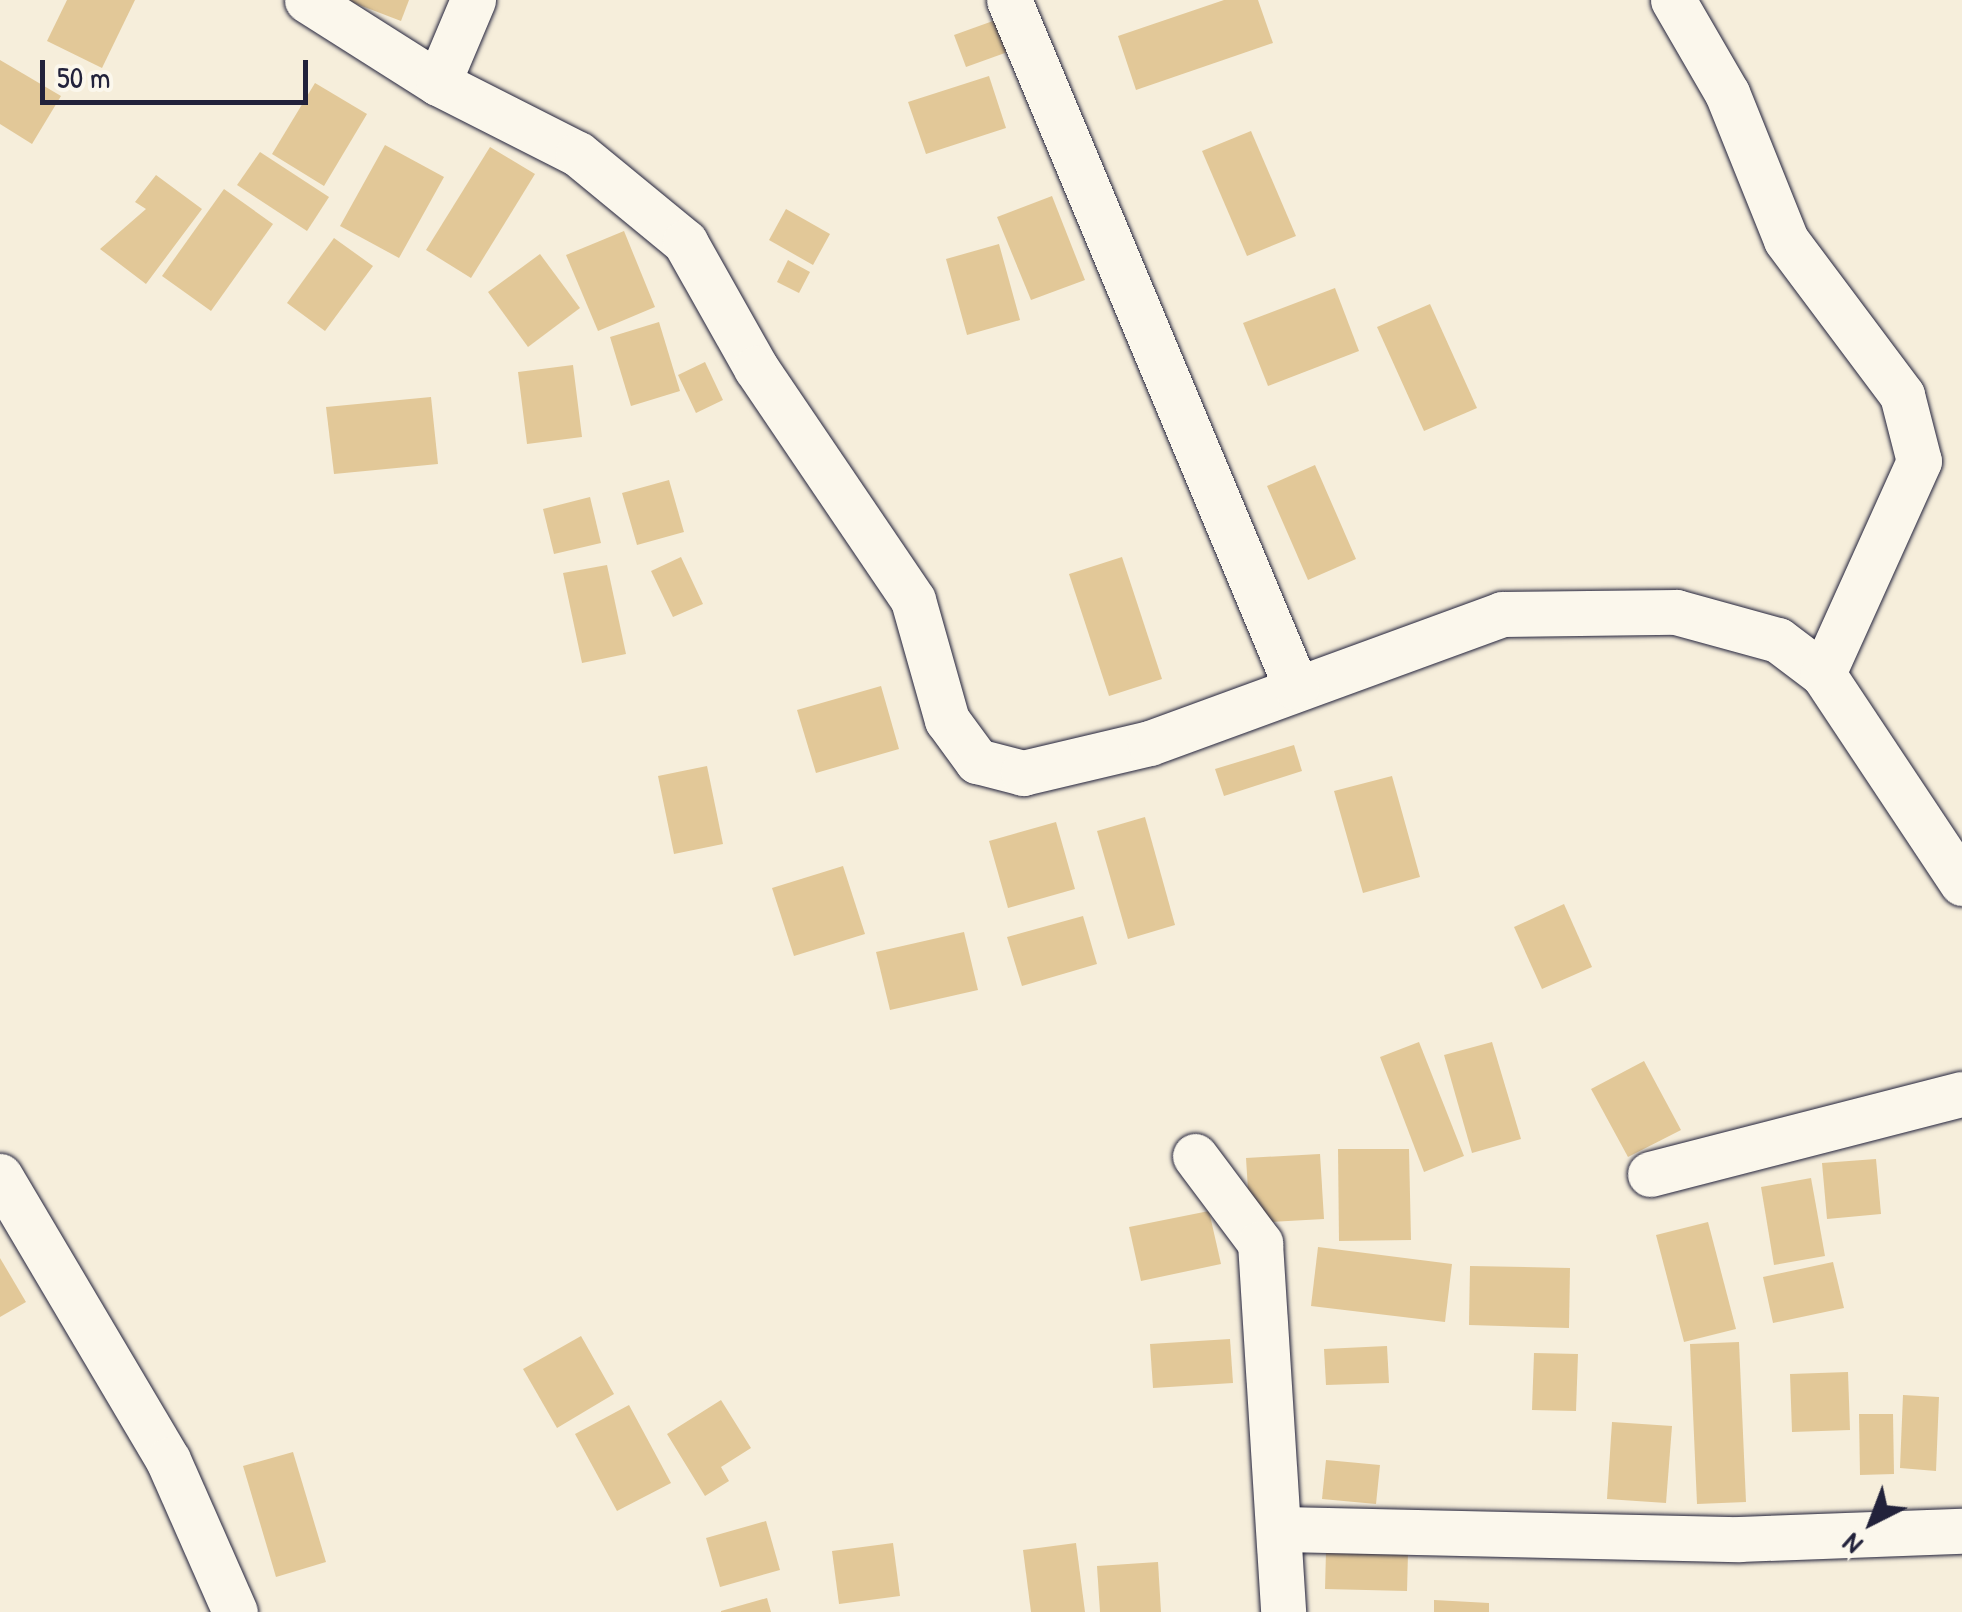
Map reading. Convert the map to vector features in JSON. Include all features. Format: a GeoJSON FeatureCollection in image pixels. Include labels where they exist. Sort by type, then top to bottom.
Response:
{"type":"FeatureCollection","features":[{"type":"Feature","properties":{"kind":"street"},"geometry":{"type":"LineString","coordinates":[[308,0],[438,83],[578,154],[685,242],[756,368],[913,600],[948,720],[977,760],[1023,773],[1132,748],[1502,614],[1676,612],[1778,640],[1823,674],[1962,882]]}},
{"type":"Feature","properties":{"kind":"street"},"geometry":{"type":"LineString","coordinates":[[438,83],[473,0]]}},
{"type":"Feature","properties":{"kind":"street"},"geometry":{"type":"LineString","coordinates":[[1009,0],[1296,687]]}},
{"type":"Feature","properties":{"kind":"street"},"geometry":{"type":"LineString","coordinates":[[1673,0],[1727,93],[1786,240],[1902,395],[1919,462],[1823,674]]}},
{"type":"Feature","properties":{"kind":"street"},"geometry":{"type":"LineString","coordinates":[[1650,1174],[1962,1094]]}},
{"type":"Feature","properties":{"kind":"street"},"geometry":{"type":"LineString","coordinates":[[1195,1156],[1260,1242],[1283,1530],[1282,1612]]}},
{"type":"Feature","properties":{"kind":"street"},"geometry":{"type":"LineString","coordinates":[[0,1176],[168,1460],[235,1612]]}},
{"type":"Feature","properties":{"kind":"street"},"geometry":{"type":"LineString","coordinates":[[1283,1530],[1739,1539],[1962,1531]]}},
{"type":"Feature","properties":{"kind":"building"},"geometry":{"type":"Polygon","coordinates":[[[67,0],[135,0],[102,68],[47,41],[67,0]]]}},
{"type":"Feature","properties":{"kind":"building"},"geometry":{"type":"Polygon","coordinates":[[[346,0],[409,0],[401,21],[346,0]]]}},
{"type":"Feature","properties":{"kind":"building"},"geometry":{"type":"Polygon","coordinates":[[[1224,0],[1258,0],[1273,43],[1136,90],[1118,36],[1224,0]]]}},
{"type":"Feature","properties":{"kind":"building"},"geometry":{"type":"Polygon","coordinates":[[[1004,17],[1016,49],[966,67],[954,35],[1004,17]]]}},
{"type":"Feature","properties":{"kind":"building"},"geometry":{"type":"Polygon","coordinates":[[[0,60],[61,96],[32,144],[0,124],[0,60]]]}},
{"type":"Feature","properties":{"kind":"building"},"geometry":{"type":"Polygon","coordinates":[[[989,76],[1006,128],[926,154],[908,102],[989,76]]]}},
{"type":"Feature","properties":{"kind":"building"},"geometry":{"type":"Polygon","coordinates":[[[315,83],[367,114],[324,186],[272,154],[315,83]]]}},
{"type":"Feature","properties":{"kind":"building"},"geometry":{"type":"Polygon","coordinates":[[[1251,131],[1296,236],[1247,256],[1202,151],[1251,131]]]}},
{"type":"Feature","properties":{"kind":"building"},"geometry":{"type":"Polygon","coordinates":[[[385,145],[444,177],[399,258],[340,226],[385,145]]]}},
{"type":"Feature","properties":{"kind":"building"},"geometry":{"type":"Polygon","coordinates":[[[490,147],[535,174],[471,278],[426,250],[490,147]]]}},
{"type":"Feature","properties":{"kind":"building"},"geometry":{"type":"Polygon","coordinates":[[[260,152],[329,197],[307,231],[237,185],[260,152]]]}},
{"type":"Feature","properties":{"kind":"building"},"geometry":{"type":"Polygon","coordinates":[[[156,175],[202,209],[146,284],[100,249],[146,209],[135,202],[156,175]]]}},
{"type":"Feature","properties":{"kind":"building"},"geometry":{"type":"Polygon","coordinates":[[[224,189],[273,224],[211,311],[162,276],[224,189]]]}},
{"type":"Feature","properties":{"kind":"building"},"geometry":{"type":"Polygon","coordinates":[[[1052,196],[1085,280],[1031,300],[997,217],[1052,196]]]}},
{"type":"Feature","properties":{"kind":"building"},"geometry":{"type":"Polygon","coordinates":[[[786,209],[830,234],[813,265],[769,240],[786,209]]]}},
{"type":"Feature","properties":{"kind":"building"},"geometry":{"type":"Polygon","coordinates":[[[624,231],[655,307],[598,331],[566,255],[624,231]]]}},
{"type":"Feature","properties":{"kind":"building"},"geometry":{"type":"Polygon","coordinates":[[[334,238],[373,266],[325,331],[287,303],[334,238]]]}},
{"type":"Feature","properties":{"kind":"building"},"geometry":{"type":"Polygon","coordinates":[[[999,244],[1020,320],[967,335],[946,259],[999,244]]]}},
{"type":"Feature","properties":{"kind":"building"},"geometry":{"type":"Polygon","coordinates":[[[540,254],[580,308],[528,347],[488,292],[540,254]]]}},
{"type":"Feature","properties":{"kind":"building"},"geometry":{"type":"Polygon","coordinates":[[[788,260],[810,272],[799,293],[777,282],[788,260]]]}},
{"type":"Feature","properties":{"kind":"building"},"geometry":{"type":"Polygon","coordinates":[[[1335,288],[1359,351],[1268,386],[1243,323],[1335,288]]]}},
{"type":"Feature","properties":{"kind":"building"},"geometry":{"type":"Polygon","coordinates":[[[1430,304],[1477,408],[1424,431],[1377,327],[1430,304]]]}},
{"type":"Feature","properties":{"kind":"building"},"geometry":{"type":"Polygon","coordinates":[[[659,322],[680,391],[631,406],[610,337],[659,322]]]}},
{"type":"Feature","properties":{"kind":"building"},"geometry":{"type":"Polygon","coordinates":[[[705,362],[723,400],[696,413],[678,375],[705,362]]]}},
{"type":"Feature","properties":{"kind":"building"},"geometry":{"type":"Polygon","coordinates":[[[573,365],[582,437],[527,444],[518,372],[573,365]]]}},
{"type":"Feature","properties":{"kind":"building"},"geometry":{"type":"Polygon","coordinates":[[[431,397],[438,464],[334,474],[326,407],[431,397]]]}},
{"type":"Feature","properties":{"kind":"building"},"geometry":{"type":"Polygon","coordinates":[[[1315,465],[1356,559],[1308,580],[1267,486],[1315,465]]]}},
{"type":"Feature","properties":{"kind":"building"},"geometry":{"type":"Polygon","coordinates":[[[669,480],[684,532],[637,545],[622,493],[669,480]]]}},
{"type":"Feature","properties":{"kind":"building"},"geometry":{"type":"Polygon","coordinates":[[[590,497],[601,543],[554,554],[543,509],[590,497]]]}},
{"type":"Feature","properties":{"kind":"building"},"geometry":{"type":"Polygon","coordinates":[[[681,557],[703,604],[673,617],[651,571],[681,557]]]}},
{"type":"Feature","properties":{"kind":"building"},"geometry":{"type":"Polygon","coordinates":[[[1122,557],[1162,679],[1109,696],[1069,574],[1122,557]]]}},
{"type":"Feature","properties":{"kind":"building"},"geometry":{"type":"Polygon","coordinates":[[[607,565],[626,654],[582,663],[563,573],[607,565]]]}},
{"type":"Feature","properties":{"kind":"building"},"geometry":{"type":"Polygon","coordinates":[[[881,686],[899,749],[816,773],[797,710],[881,686]]]}},
{"type":"Feature","properties":{"kind":"building"},"geometry":{"type":"Polygon","coordinates":[[[1294,745],[1302,771],[1224,796],[1215,769],[1294,745]]]}},
{"type":"Feature","properties":{"kind":"building"},"geometry":{"type":"Polygon","coordinates":[[[707,766],[723,844],[674,854],[658,776],[707,766]]]}},
{"type":"Feature","properties":{"kind":"building"},"geometry":{"type":"Polygon","coordinates":[[[1392,776],[1420,877],[1363,893],[1334,791],[1392,776]]]}},
{"type":"Feature","properties":{"kind":"building"},"geometry":{"type":"Polygon","coordinates":[[[1145,817],[1175,925],[1128,939],[1097,831],[1145,817]]]}},
{"type":"Feature","properties":{"kind":"building"},"geometry":{"type":"Polygon","coordinates":[[[1056,822],[1075,889],[1008,908],[989,841],[1056,822]]]}},
{"type":"Feature","properties":{"kind":"building"},"geometry":{"type":"Polygon","coordinates":[[[843,866],[865,934],[794,956],[772,888],[843,866]]]}},
{"type":"Feature","properties":{"kind":"building"},"geometry":{"type":"Polygon","coordinates":[[[1564,904],[1592,967],[1542,989],[1514,927],[1564,904]]]}},
{"type":"Feature","properties":{"kind":"building"},"geometry":{"type":"Polygon","coordinates":[[[1083,916],[1097,964],[1022,986],[1007,937],[1083,916]]]}},
{"type":"Feature","properties":{"kind":"building"},"geometry":{"type":"Polygon","coordinates":[[[964,932],[978,990],[890,1010],[876,952],[964,932]]]}},
{"type":"Feature","properties":{"kind":"building"},"geometry":{"type":"Polygon","coordinates":[[[1419,1042],[1464,1156],[1424,1172],[1380,1057],[1419,1042]]]}},
{"type":"Feature","properties":{"kind":"building"},"geometry":{"type":"Polygon","coordinates":[[[1492,1042],[1521,1139],[1472,1153],[1444,1055],[1492,1042]]]}},
{"type":"Feature","properties":{"kind":"building"},"geometry":{"type":"Polygon","coordinates":[[[1644,1061],[1681,1130],[1628,1157],[1591,1089],[1644,1061]]]}},
{"type":"Feature","properties":{"kind":"building"},"geometry":{"type":"Polygon","coordinates":[[[1338,1149],[1409,1149],[1411,1240],[1339,1241],[1338,1149]]]}},
{"type":"Feature","properties":{"kind":"building"},"geometry":{"type":"Polygon","coordinates":[[[1320,1154],[1324,1219],[1250,1223],[1246,1158],[1320,1154]]]}},
{"type":"Feature","properties":{"kind":"building"},"geometry":{"type":"Polygon","coordinates":[[[1876,1159],[1881,1214],[1827,1219],[1822,1163],[1876,1159]]]}},
{"type":"Feature","properties":{"kind":"building"},"geometry":{"type":"Polygon","coordinates":[[[1811,1178],[1825,1256],[1774,1265],[1761,1187],[1811,1178]]]}},
{"type":"Feature","properties":{"kind":"building"},"geometry":{"type":"Polygon","coordinates":[[[1209,1211],[1221,1264],[1141,1281],[1129,1227],[1209,1211]]]}},
{"type":"Feature","properties":{"kind":"building"},"geometry":{"type":"Polygon","coordinates":[[[1708,1222],[1736,1329],[1684,1342],[1656,1235],[1708,1222]]]}},
{"type":"Feature","properties":{"kind":"building"},"geometry":{"type":"Polygon","coordinates":[[[1318,1247],[1452,1264],[1445,1322],[1311,1306],[1318,1247]]]}},
{"type":"Feature","properties":{"kind":"building"},"geometry":{"type":"Polygon","coordinates":[[[0,1258],[26,1302],[0,1317],[0,1258]]]}},
{"type":"Feature","properties":{"kind":"building"},"geometry":{"type":"Polygon","coordinates":[[[1833,1262],[1844,1308],[1773,1323],[1763,1277],[1833,1262]]]}},
{"type":"Feature","properties":{"kind":"building"},"geometry":{"type":"Polygon","coordinates":[[[1470,1266],[1570,1268],[1569,1328],[1469,1325],[1470,1266]]]}},
{"type":"Feature","properties":{"kind":"building"},"geometry":{"type":"Polygon","coordinates":[[[581,1336],[614,1394],[557,1428],[523,1369],[581,1336]]]}},
{"type":"Feature","properties":{"kind":"building"},"geometry":{"type":"Polygon","coordinates":[[[1230,1339],[1233,1383],[1153,1388],[1150,1344],[1230,1339]]]}},
{"type":"Feature","properties":{"kind":"building"},"geometry":{"type":"Polygon","coordinates":[[[1739,1342],[1746,1502],[1697,1504],[1690,1344],[1739,1342]]]}},
{"type":"Feature","properties":{"kind":"building"},"geometry":{"type":"Polygon","coordinates":[[[1387,1346],[1389,1383],[1326,1385],[1324,1349],[1387,1346]]]}},
{"type":"Feature","properties":{"kind":"building"},"geometry":{"type":"Polygon","coordinates":[[[1534,1353],[1578,1354],[1576,1411],[1532,1410],[1534,1353]]]}},
{"type":"Feature","properties":{"kind":"building"},"geometry":{"type":"Polygon","coordinates":[[[1848,1372],[1850,1430],[1792,1432],[1790,1374],[1848,1372]]]}},
{"type":"Feature","properties":{"kind":"building"},"geometry":{"type":"Polygon","coordinates":[[[1903,1395],[1939,1397],[1936,1471],[1900,1468],[1903,1395]]]}},
{"type":"Feature","properties":{"kind":"building"},"geometry":{"type":"Polygon","coordinates":[[[721,1400],[751,1448],[721,1467],[729,1481],[705,1496],[667,1434],[721,1400]]]}},
{"type":"Feature","properties":{"kind":"building"},"geometry":{"type":"Polygon","coordinates":[[[629,1405],[671,1483],[617,1511],[575,1434],[629,1405]]]}},
{"type":"Feature","properties":{"kind":"building"},"geometry":{"type":"Polygon","coordinates":[[[1859,1414],[1893,1414],[1894,1474],[1860,1475],[1859,1414]]]}},
{"type":"Feature","properties":{"kind":"building"},"geometry":{"type":"Polygon","coordinates":[[[1612,1422],[1672,1426],[1666,1503],[1607,1499],[1612,1422]]]}},
{"type":"Feature","properties":{"kind":"building"},"geometry":{"type":"Polygon","coordinates":[[[293,1452],[326,1562],[276,1577],[243,1466],[293,1452]]]}},
{"type":"Feature","properties":{"kind":"building"},"geometry":{"type":"Polygon","coordinates":[[[1326,1460],[1380,1465],[1376,1504],[1322,1499],[1326,1460]]]}},
{"type":"Feature","properties":{"kind":"building"},"geometry":{"type":"Polygon","coordinates":[[[766,1521],[780,1570],[720,1587],[706,1538],[766,1521]]]}},
{"type":"Feature","properties":{"kind":"building"},"geometry":{"type":"Polygon","coordinates":[[[893,1543],[900,1596],[839,1604],[832,1551],[893,1543]]]}},
{"type":"Feature","properties":{"kind":"building"},"geometry":{"type":"Polygon","coordinates":[[[1076,1543],[1085,1612],[1031,1612],[1023,1550],[1076,1543]]]}},
{"type":"Feature","properties":{"kind":"building"},"geometry":{"type":"Polygon","coordinates":[[[1326,1551],[1408,1553],[1407,1591],[1325,1589],[1326,1551]]]}},
{"type":"Feature","properties":{"kind":"building"},"geometry":{"type":"Polygon","coordinates":[[[1158,1562],[1161,1612],[1100,1612],[1097,1566],[1158,1562]]]}},
{"type":"Feature","properties":{"kind":"building"},"geometry":{"type":"Polygon","coordinates":[[[767,1598],[771,1612],[721,1612],[721,1611],[767,1598]]]}},
{"type":"Feature","properties":{"kind":"building"},"geometry":{"type":"Polygon","coordinates":[[[1434,1600],[1489,1603],[1489,1612],[1434,1612],[1434,1600]]]}}]}
